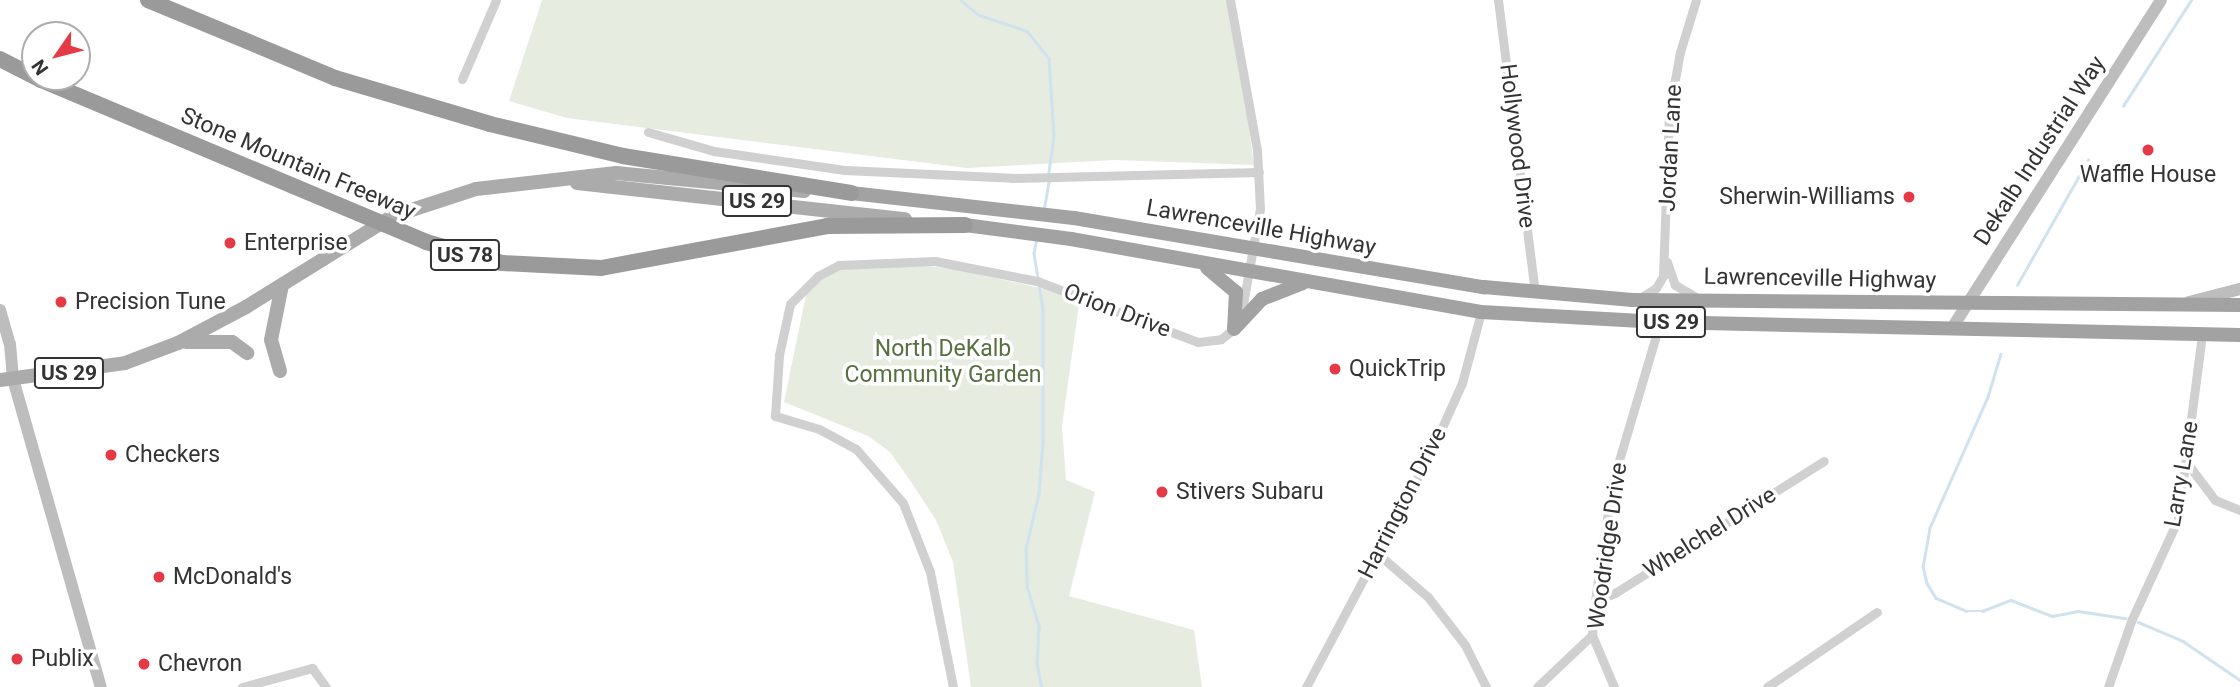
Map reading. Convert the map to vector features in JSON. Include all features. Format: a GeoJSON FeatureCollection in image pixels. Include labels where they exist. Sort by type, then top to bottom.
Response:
{"type":"FeatureCollection","features":[{"type":"Feature","properties":{"kind":"highway"},"geometry":{"type":"LineString","coordinates":[[148,0],[335,78],[490,124],[623,156],[851,193]]}},
{"type":"Feature","properties":{"kind":"highway","name":"Stone Mountain Freeway"},"geometry":{"type":"LineString","coordinates":[[0,59],[41,80],[426,242],[502,263],[601,268],[827,226],[965,225]]}},
{"type":"Feature","properties":{"kind":"highway","name":"Lawrenceville Highway"},"geometry":{"type":"LineString","coordinates":[[851,193],[1074,218],[1255,248],[1369,271],[1535,292],[1632,300],[1967,304]]}},
{"type":"Feature","properties":{"kind":"highway","name":"Lawrenceville Highway"},"geometry":{"type":"LineString","coordinates":[[965,225],[1071,239],[1481,312],[1660,322],[1954,325]]}},
{"type":"Feature","properties":{"kind":"highway"},"geometry":{"type":"LineString","coordinates":[[1199,262],[1236,292],[1234,329]]}},
{"type":"Feature","properties":{"kind":"highway"},"geometry":{"type":"LineString","coordinates":[[1234,329],[1262,299],[1306,282]]}},
{"type":"Feature","properties":{"kind":"highway","name":"US 29"},"geometry":{"type":"LineString","coordinates":[[1967,304],[2240,305]]}},
{"type":"Feature","properties":{"kind":"highway","name":"US 29"},"geometry":{"type":"LineString","coordinates":[[1954,325],[2240,335]]}},
{"type":"Feature","properties":{"kind":"main road","name":"Dekalb Industrial Way"},"geometry":{"type":"LineString","coordinates":[[1954,325],[2161,0]]}},
{"type":"Feature","properties":{"kind":"main road","name":"Lawrenceville Highway"},"geometry":{"type":"LineString","coordinates":[[6,379],[125,363],[181,342],[282,285],[341,246],[422,203],[476,188],[616,173],[748,189],[851,193]]}},
{"type":"Feature","properties":{"kind":"main road","name":"Lawrenceville Highway"},"geometry":{"type":"LineString","coordinates":[[548,180],[965,225]]}},
{"type":"Feature","properties":{"kind":"main road"},"geometry":{"type":"LineString","coordinates":[[280,371],[271,340],[282,285]]}},
{"type":"Feature","properties":{"kind":"main road"},"geometry":{"type":"LineString","coordinates":[[2183,303],[2240,289]]}},
{"type":"Feature","properties":{"kind":"main road"},"geometry":{"type":"LineString","coordinates":[[0,310],[10,344],[6,379]]}},
{"type":"Feature","properties":{"kind":"main road"},"geometry":{"type":"LineString","coordinates":[[181,342],[232,342],[247,353]]}},
{"type":"Feature","properties":{"kind":"main road"},"geometry":{"type":"LineString","coordinates":[[0,363],[101,687]]}},
{"type":"Feature","properties":{"kind":"street"},"geometry":{"type":"LineString","coordinates":[[462,79],[496,0]]}},
{"type":"Feature","properties":{"kind":"street"},"geometry":{"type":"LineString","coordinates":[[1230,0],[1259,172],[1252,272],[1234,329]]}},
{"type":"Feature","properties":{"kind":"street","name":"Hollywood Drive"},"geometry":{"type":"LineString","coordinates":[[1498,0],[1535,292]]}},
{"type":"Feature","properties":{"kind":"street","name":"Jordan Lane"},"geometry":{"type":"LineString","coordinates":[[1632,300],[1660,284],[1665,257],[1669,113],[1696,0]]}},
{"type":"Feature","properties":{"kind":"street"},"geometry":{"type":"LineString","coordinates":[[648,132],[714,151],[845,170],[1012,178],[1259,172]]}},
{"type":"Feature","properties":{"kind":"street","name":"Jordan Lane"},"geometry":{"type":"LineString","coordinates":[[1665,257],[1678,288],[1706,300]]}},
{"type":"Feature","properties":{"kind":"street","name":"Orion Drive"},"geometry":{"type":"LineString","coordinates":[[953,687],[930,572],[903,503],[856,449],[819,429],[775,416],[785,321],[790,304],[818,276],[839,265],[866,260],[935,261],[1006,274],[1076,293],[1198,342],[1222,339],[1234,329]]}},
{"type":"Feature","properties":{"kind":"street","name":"Harrington Drive"},"geometry":{"type":"LineString","coordinates":[[1306,687],[1378,554],[1462,383],[1481,312]]}},
{"type":"Feature","properties":{"kind":"street","name":"Woodridge Drive"},"geometry":{"type":"LineString","coordinates":[[1614,687],[1592,635],[1595,601],[1612,484],[1660,322]]}},
{"type":"Feature","properties":{"kind":"street","name":"Larry Lane"},"geometry":{"type":"LineString","coordinates":[[2108,687],[2143,594],[2168,547],[2188,463],[2202,333]]}},
{"type":"Feature","properties":{"kind":"street","name":"Whelchel Drive"},"geometry":{"type":"LineString","coordinates":[[1595,601],[1615,593],[1824,461]]}},
{"type":"Feature","properties":{"kind":"street"},"geometry":{"type":"LineString","coordinates":[[2188,463],[2215,500],[2240,510]]}},
{"type":"Feature","properties":{"kind":"street"},"geometry":{"type":"LineString","coordinates":[[1378,554],[1428,597],[1465,645],[1486,687]]}},
{"type":"Feature","properties":{"kind":"street"},"geometry":{"type":"LineString","coordinates":[[1767,687],[1877,612]]}},
{"type":"Feature","properties":{"kind":"street"},"geometry":{"type":"LineString","coordinates":[[1537,687],[1592,635]]}},
{"type":"Feature","properties":{"kind":"street"},"geometry":{"type":"LineString","coordinates":[[242,687],[312,667],[326,687]]}},
{"type":"Feature","properties":{"kind":"green space"},"geometry":{"type":"Polygon","coordinates":[[[542,0],[1231,0],[1254,165],[1115,160],[967,168],[567,118],[509,101],[542,0]]]}},
{"type":"Feature","properties":{"kind":"green space","name":"North DeKalb Community Garden"},"geometry":{"type":"Polygon","coordinates":[[[897,263],[956,269],[1080,297],[1062,426],[1066,480],[1095,492],[1069,596],[1194,630],[1202,687],[971,687],[953,562],[936,520],[890,452],[868,436],[784,402],[807,290],[835,270],[897,263]]]}},
{"type":"Feature","properties":{"kind":"waterway"},"geometry":{"type":"LineString","coordinates":[[961,0],[979,15],[1027,31],[1049,58],[1054,136],[1049,173]]}},
{"type":"Feature","properties":{"kind":"waterway"},"geometry":{"type":"LineString","coordinates":[[2123,106],[2191,0]]}},
{"type":"Feature","properties":{"kind":"waterway"},"geometry":{"type":"LineString","coordinates":[[2017,285],[2088,160]]}},
{"type":"Feature","properties":{"kind":"waterway"},"geometry":{"type":"LineString","coordinates":[[1044,208],[1049,180]]}},
{"type":"Feature","properties":{"kind":"waterway"},"geometry":{"type":"LineString","coordinates":[[1037,238],[1034,253],[1043,310],[1043,443],[1039,494],[1026,549],[1027,586],[1039,626],[1037,664],[1042,687]]}},
{"type":"Feature","properties":{"kind":"waterway"},"geometry":{"type":"LineString","coordinates":[[2001,354],[1988,397],[1930,528],[1923,566],[1927,583],[1936,598],[1966,611],[1982,611],[2011,600],[2052,616],[2078,611],[2125,618]]}},
{"type":"Feature","properties":{"kind":"waterway"},"geometry":{"type":"LineString","coordinates":[[2138,622],[2183,641],[2240,680]]}},
{"type":"Feature","properties":{"kind":"place","name":"Waffle House"},"geometry":{"type":"Point","coordinates":[2148,150]}},
{"type":"Feature","properties":{"kind":"place","name":"Sherwin-Williams"},"geometry":{"type":"Point","coordinates":[1909,197]}},
{"type":"Feature","properties":{"kind":"place","name":"Enterprise"},"geometry":{"type":"Point","coordinates":[230,243]}},
{"type":"Feature","properties":{"kind":"place","name":"Precision Tune"},"geometry":{"type":"Point","coordinates":[61,302]}},
{"type":"Feature","properties":{"kind":"place","name":"QuickTrip"},"geometry":{"type":"Point","coordinates":[1335,369]}},
{"type":"Feature","properties":{"kind":"place","name":"Checkers"},"geometry":{"type":"Point","coordinates":[111,455]}},
{"type":"Feature","properties":{"kind":"place","name":"Stivers Subaru"},"geometry":{"type":"Point","coordinates":[1162,492]}},
{"type":"Feature","properties":{"kind":"place","name":"McDonald's"},"geometry":{"type":"Point","coordinates":[159,577]}},
{"type":"Feature","properties":{"kind":"place","name":"Publix"},"geometry":{"type":"Point","coordinates":[17,659]}},
{"type":"Feature","properties":{"kind":"place","name":"Chevron"},"geometry":{"type":"Point","coordinates":[144,664]}}]}
